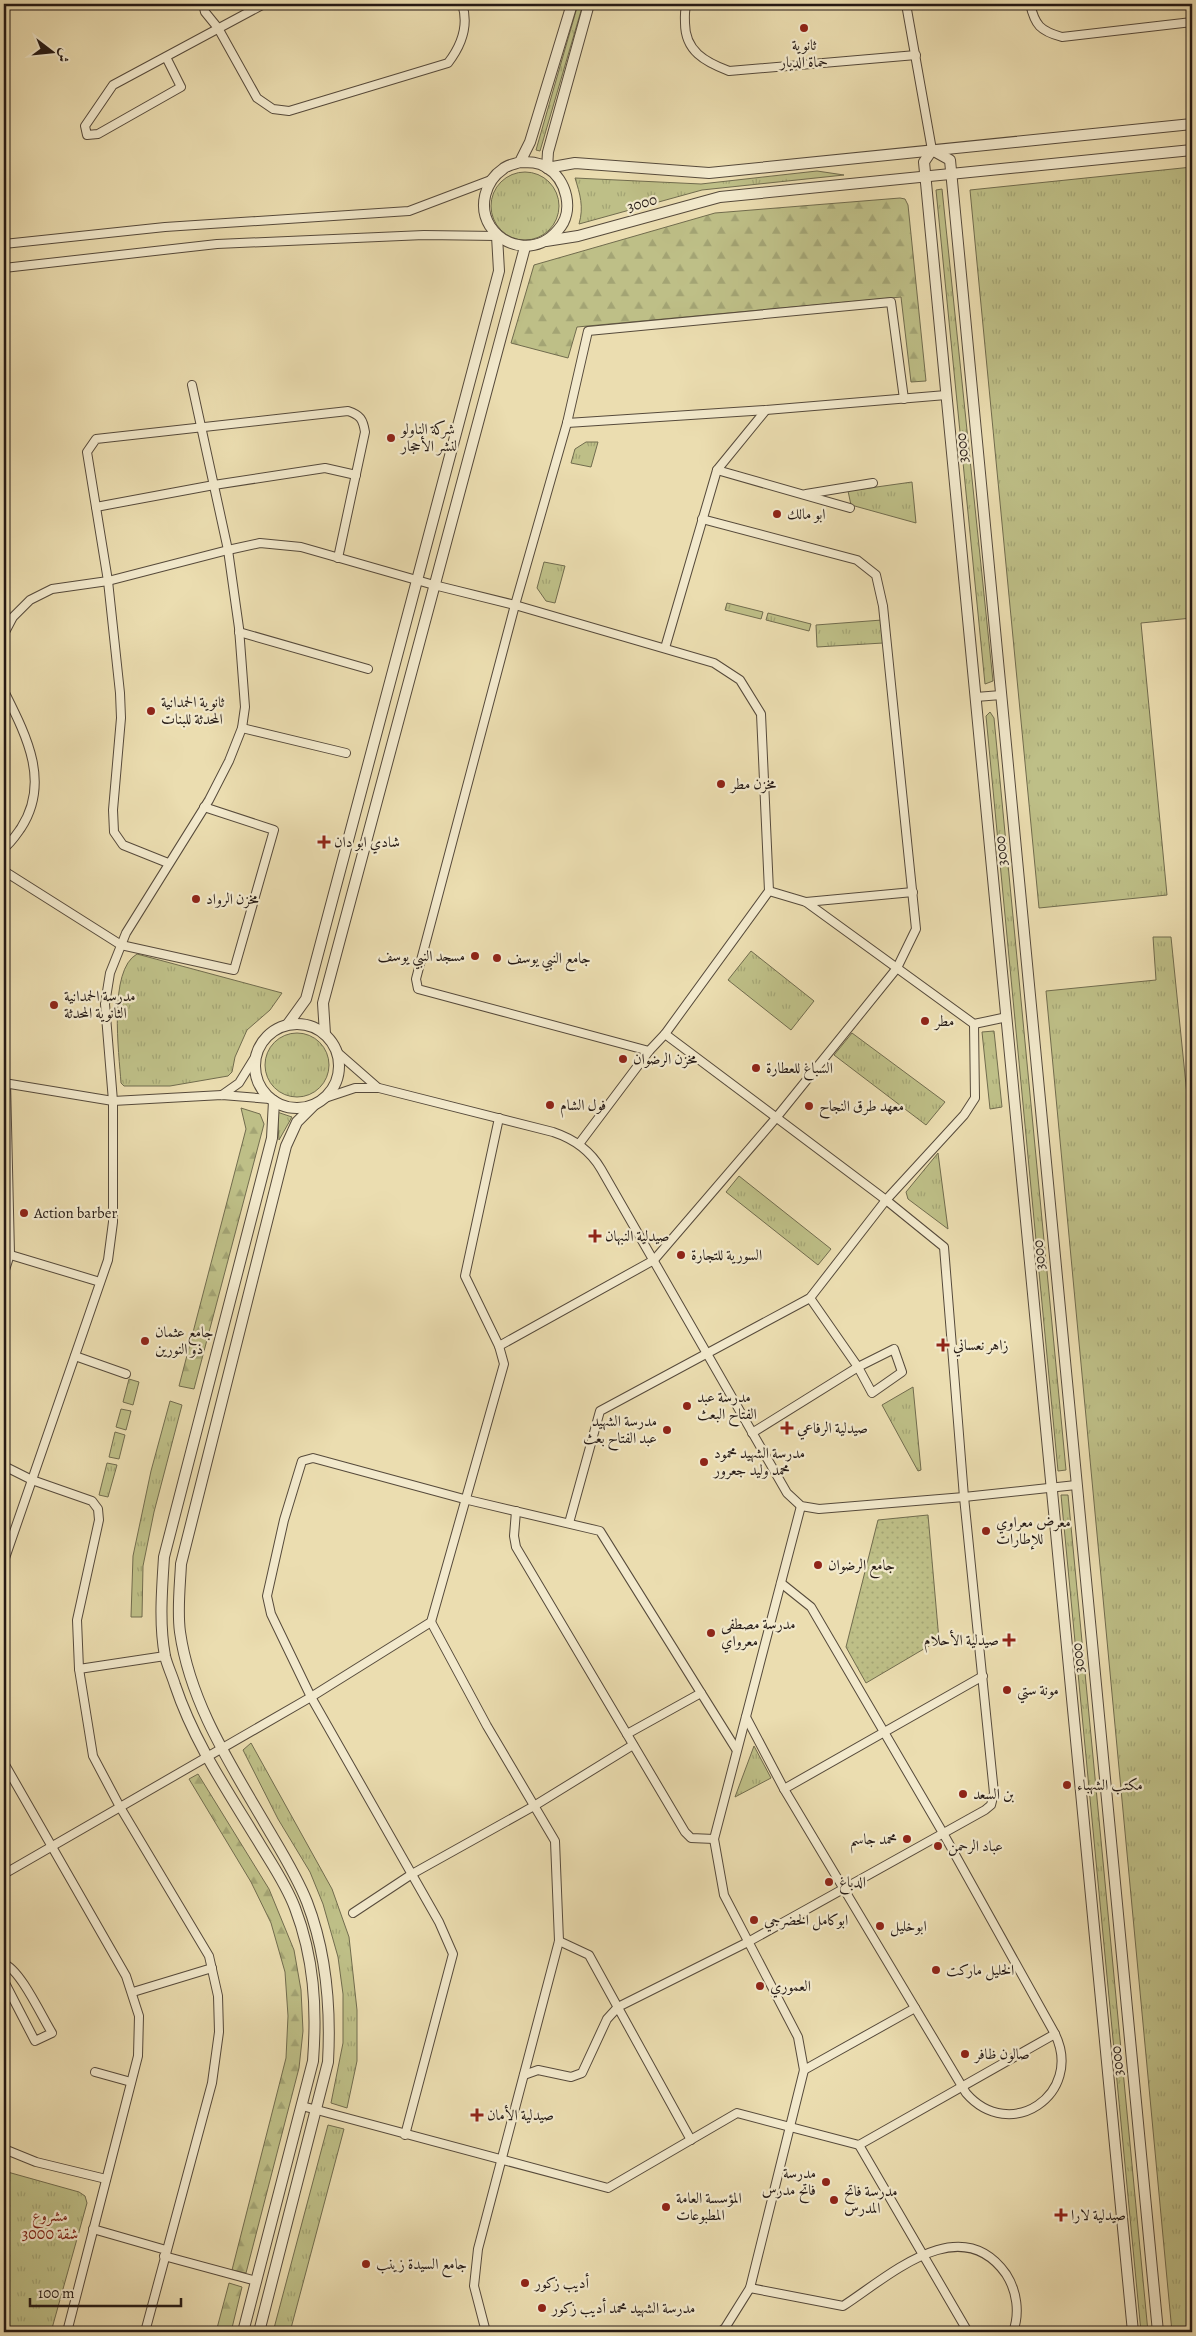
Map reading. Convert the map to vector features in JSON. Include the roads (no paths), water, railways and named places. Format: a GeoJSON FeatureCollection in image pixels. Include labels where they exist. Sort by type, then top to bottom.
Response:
{"type":"FeatureCollection","features":[{"type":"Feature","properties":{"kind":"street"},"geometry":{"type":"LineString","coordinates":[[203,4],[205,12],[218,28],[257,98],[273,109],[289,111],[448,63],[457,51],[464,33],[465,14],[462,4]]}},
{"type":"Feature","properties":{"kind":"street"},"geometry":{"type":"LineString","coordinates":[[166,57],[181,87],[98,134],[87,135],[85,126],[113,85],[264,4]]}},
{"type":"Feature","properties":{"kind":"street"},"geometry":{"type":"LineString","coordinates":[[520,162],[530,142],[572,4]]}},
{"type":"Feature","properties":{"kind":"street"},"geometry":{"type":"LineString","coordinates":[[547,168],[548,152],[589,4]]}},
{"type":"Feature","properties":{"kind":"street"},"geometry":{"type":"LineString","coordinates":[[687,4],[685,33],[694,52],[708,63],[729,71],[916,55]]}},
{"type":"Feature","properties":{"kind":"street"},"geometry":{"type":"LineString","coordinates":[[906,4],[932,150]]}},
{"type":"Feature","properties":{"kind":"street"},"geometry":{"type":"LineString","coordinates":[[1030,4],[1034,21],[1047,33],[1062,37],[1192,22]]}},
{"type":"Feature","properties":{"kind":"street"},"geometry":{"type":"LineString","coordinates":[[547,168],[575,162],[709,172],[1192,124]]}},
{"type":"Feature","properties":{"kind":"street","name":"3000"},"geometry":{"type":"LineString","coordinates":[[1133,2332],[924,162],[932,150],[950,160],[1158,2332]]}},
{"type":"Feature","properties":{"kind":"street","name":"3000"},"geometry":{"type":"LineString","coordinates":[[546,241],[578,236],[720,197],[1192,150]]}},
{"type":"Feature","properties":{"kind":"street"},"geometry":{"type":"LineString","coordinates":[[4,244],[165,227],[410,211],[490,180],[504,168],[520,162],[534,162],[547,168],[560,180],[567,196],[567,213],[559,229],[546,241],[525,247],[510,244],[497,236],[486,219],[483,199],[490,180]]}},
{"type":"Feature","properties":{"kind":"street"},"geometry":{"type":"LineString","coordinates":[[4,268],[218,244],[424,235],[497,236]]}},
{"type":"Feature","properties":{"kind":"street"},"geometry":{"type":"LineString","coordinates":[[288,1024],[306,999],[499,271],[497,236]]}},
{"type":"Feature","properties":{"kind":"street"},"geometry":{"type":"LineString","coordinates":[[325,1034],[323,1003],[525,247]]}},
{"type":"Feature","properties":{"kind":"street"},"geometry":{"type":"LineString","coordinates":[[650,1051],[418,989],[416,979],[515,605],[567,423],[588,330],[891,302],[904,398]]}},
{"type":"Feature","properties":{"kind":"street"},"geometry":{"type":"LineString","coordinates":[[4,1561],[108,1260],[113,1222],[113,1101],[105,1004],[110,973],[126,933],[204,807],[229,761],[242,728],[245,707],[239,632],[228,550],[192,385]]}},
{"type":"Feature","properties":{"kind":"street"},"geometry":{"type":"LineString","coordinates":[[567,423],[766,410],[946,395]]}},
{"type":"Feature","properties":{"kind":"street"},"geometry":{"type":"LineString","coordinates":[[665,648],[717,470],[766,410]]}},
{"type":"Feature","properties":{"kind":"street"},"geometry":{"type":"LineString","coordinates":[[168,863],[123,845],[114,832],[120,718],[108,581],[87,452],[96,440],[201,426],[348,411],[358,414],[363,421],[365,432],[338,558]]}},
{"type":"Feature","properties":{"kind":"street"},"geometry":{"type":"LineString","coordinates":[[96,507],[214,485],[325,468],[356,475]]}},
{"type":"Feature","properties":{"kind":"street"},"geometry":{"type":"LineString","coordinates":[[717,470],[850,508]]}},
{"type":"Feature","properties":{"kind":"street"},"geometry":{"type":"LineString","coordinates":[[804,495],[873,483]]}},
{"type":"Feature","properties":{"kind":"street"},"geometry":{"type":"LineString","coordinates":[[499,1346],[654,1260],[776,1118],[896,968],[916,928],[883,606],[876,575],[857,560],[702,519]]}},
{"type":"Feature","properties":{"kind":"street"},"geometry":{"type":"LineString","coordinates":[[4,634],[13,617],[30,600],[52,589],[108,581],[228,550],[260,544],[302,547],[434,585],[515,605],[714,663],[740,680],[761,714],[769,891],[665,1034],[579,1144]]}},
{"type":"Feature","properties":{"kind":"street"},"geometry":{"type":"LineString","coordinates":[[239,632],[368,669]]}},
{"type":"Feature","properties":{"kind":"street"},"geometry":{"type":"LineString","coordinates":[[4,691],[30,752],[36,777],[35,798],[26,820],[10,844],[4,848]]}},
{"type":"Feature","properties":{"kind":"street"},"geometry":{"type":"LineString","coordinates":[[976,697],[1001,695]]}},
{"type":"Feature","properties":{"kind":"street"},"geometry":{"type":"LineString","coordinates":[[242,728],[346,753]]}},
{"type":"Feature","properties":{"kind":"street"},"geometry":{"type":"LineString","coordinates":[[4,871],[121,945],[234,970],[274,830],[204,807]]}},
{"type":"Feature","properties":{"kind":"street"},"geometry":{"type":"LineString","coordinates":[[769,891],[806,902],[974,1024],[1006,1017]]}},
{"type":"Feature","properties":{"kind":"street"},"geometry":{"type":"LineString","coordinates":[[806,902],[913,892]]}},
{"type":"Feature","properties":{"kind":"street"},"geometry":{"type":"LineString","coordinates":[[222,1095],[239,1083],[266,1035],[276,1028],[288,1024],[301,1023],[314,1026],[325,1034],[338,1052],[379,1088]]}},
{"type":"Feature","properties":{"kind":"street"},"geometry":{"type":"LineString","coordinates":[[569,1524],[600,1411],[810,1298],[886,1200],[964,1115],[975,1098],[974,1024]]}},
{"type":"Feature","properties":{"kind":"street"},"geometry":{"type":"LineString","coordinates":[[524,2076],[538,2070],[571,2077],[582,2073],[607,2019],[618,2007],[748,1942],[991,1806],[994,1793],[964,1497],[944,1247],[886,1200],[665,1034]]}},
{"type":"Feature","properties":{"kind":"street"},"geometry":{"type":"LineString","coordinates":[[325,1098],[333,1088],[338,1077],[340,1064],[338,1052]]}},
{"type":"Feature","properties":{"kind":"street"},"geometry":{"type":"LineString","coordinates":[[243,2332],[314,2060],[316,2022],[314,1981],[306,1941],[294,1906],[278,1873],[206,1757],[186,1717],[165,1656],[162,1599],[164,1557],[272,1138],[272,1100],[256,1080],[255,1057]]}},
{"type":"Feature","properties":{"kind":"street"},"geometry":{"type":"LineString","coordinates":[[4,1273],[7,1253],[5,1082],[113,1101],[222,1095],[272,1100],[293,1108],[314,1105]]}},
{"type":"Feature","properties":{"kind":"street"},"geometry":{"type":"LineString","coordinates":[[246,2320],[260,2328],[328,2062],[330,2020],[327,1978],[319,1937],[307,1901],[291,1869],[221,1749],[199,1701],[180,1632],[181,1564],[286,1146],[297,1122],[314,1105],[325,1098],[355,1088],[379,1088],[562,1135],[579,1144],[596,1162],[787,1493],[800,1506],[813,1509],[964,1497],[1076,1485]]}},
{"type":"Feature","properties":{"kind":"street"},"geometry":{"type":"LineString","coordinates":[[486,2332],[474,2286],[478,2249],[559,1941],[555,1840],[487,1726],[431,1622],[464,1499],[504,1364],[499,1346],[464,1276],[499,1118]]}},
{"type":"Feature","properties":{"kind":"street"},"geometry":{"type":"LineString","coordinates":[[7,1253],[100,1282]]}},
{"type":"Feature","properties":{"kind":"street"},"geometry":{"type":"LineString","coordinates":[[752,1432],[858,1368],[894,1349],[902,1372],[872,1393],[858,1368],[810,1298]]}},
{"type":"Feature","properties":{"kind":"street"},"geometry":{"type":"LineString","coordinates":[[74,1356],[126,1374]]}},
{"type":"Feature","properties":{"kind":"street"},"geometry":{"type":"LineString","coordinates":[[405,2135],[453,1954],[439,1922],[311,1696],[271,1614],[267,1596],[284,1520],[302,1462],[314,1458],[464,1499],[600,1531],[736,1749]]}},
{"type":"Feature","properties":{"kind":"street"},"geometry":{"type":"LineString","coordinates":[[4,1466],[32,1480],[92,1501],[98,1509],[99,1520],[77,1620],[79,1669],[93,1756],[120,1808],[209,1956],[218,1996],[219,2032],[212,2082],[145,2332]]}},
{"type":"Feature","properties":{"kind":"street"},"geometry":{"type":"LineString","coordinates":[[188,1467],[205,1471]]}},
{"type":"Feature","properties":{"kind":"street"},"geometry":{"type":"LineString","coordinates":[[720,2332],[725,2328],[750,2288],[804,2070],[798,2037],[724,1895],[714,1839],[800,1506]]}},
{"type":"Feature","properties":{"kind":"street"},"geometry":{"type":"LineString","coordinates":[[516,1511],[514,1536],[516,1547],[684,1832],[691,1838],[714,1839]]}},
{"type":"Feature","properties":{"kind":"street"},"geometry":{"type":"LineString","coordinates":[[746,1717],[784,1789],[961,2086],[978,2105],[993,2112],[1010,2114],[1034,2108],[1048,2098],[1060,2075],[1062,2058],[1055,2034],[943,1833],[811,1607],[781,1583]]}},
{"type":"Feature","properties":{"kind":"street"},"geometry":{"type":"LineString","coordinates":[[4,1874],[311,1696],[431,1622]]}},
{"type":"Feature","properties":{"kind":"street"},"geometry":{"type":"LineString","coordinates":[[79,1669],[165,1656]]}},
{"type":"Feature","properties":{"kind":"street"},"geometry":{"type":"LineString","coordinates":[[784,1789],[983,1676]]}},
{"type":"Feature","properties":{"kind":"street"},"geometry":{"type":"LineString","coordinates":[[627,1734],[701,1692]]}},
{"type":"Feature","properties":{"kind":"street"},"geometry":{"type":"LineString","coordinates":[[353,1913],[412,1874],[534,1806],[633,1744]]}},
{"type":"Feature","properties":{"kind":"street"},"geometry":{"type":"LineString","coordinates":[[4,1763],[133,1992],[139,2016],[138,2056],[67,2332]]}},
{"type":"Feature","properties":{"kind":"street"},"geometry":{"type":"LineString","coordinates":[[559,1941],[589,1955],[691,2140]]}},
{"type":"Feature","properties":{"kind":"street"},"geometry":{"type":"LineString","coordinates":[[4,1964],[9,1965],[17,1975],[52,2033],[35,2041],[4,1981]]}},
{"type":"Feature","properties":{"kind":"street"},"geometry":{"type":"LineString","coordinates":[[133,1992],[212,1968]]}},
{"type":"Feature","properties":{"kind":"street"},"geometry":{"type":"LineString","coordinates":[[804,2070],[915,2008]]}},
{"type":"Feature","properties":{"kind":"street"},"geometry":{"type":"LineString","coordinates":[[302,2106],[608,2188],[737,2114],[859,2145],[1055,2034]]}},
{"type":"Feature","properties":{"kind":"street"},"geometry":{"type":"LineString","coordinates":[[95,2072],[131,2082]]}},
{"type":"Feature","properties":{"kind":"street"},"geometry":{"type":"LineString","coordinates":[[859,2145],[968,2332]]}},
{"type":"Feature","properties":{"kind":"street"},"geometry":{"type":"LineString","coordinates":[[4,2149],[36,2162],[106,2178]]}},
{"type":"Feature","properties":{"kind":"street"},"geometry":{"type":"LineString","coordinates":[[94,2229],[256,2281]]}},
{"type":"Feature","properties":{"kind":"street"},"geometry":{"type":"LineString","coordinates":[[750,2288],[843,2306],[922,2254],[941,2247],[961,2247],[980,2252],[996,2263],[1008,2278],[1016,2297],[1017,2316],[1013,2332]]}},
{"type":"Feature","properties":{"kind":"place","name":"ثانوية حماة الديار"},"geometry":{"type":"Point","coordinates":[804,28]}},
{"type":"Feature","properties":{"kind":"place","name":"شركة الناولو لنشر الأحجار"},"geometry":{"type":"Point","coordinates":[391,438]}},
{"type":"Feature","properties":{"kind":"place","name":"ابو مالك"},"geometry":{"type":"Point","coordinates":[777,514]}},
{"type":"Feature","properties":{"kind":"place","name":"ثانوية الحمدانية المحدثة للبنات"},"geometry":{"type":"Point","coordinates":[151,711]}},
{"type":"Feature","properties":{"kind":"place","name":"مخزن مطر"},"geometry":{"type":"Point","coordinates":[721,784]}},
{"type":"Feature","properties":{"kind":"place","name":"شادي ابو دان"},"geometry":{"type":"Point","coordinates":[324,842]}},
{"type":"Feature","properties":{"kind":"place","name":"مخزن الرواد"},"geometry":{"type":"Point","coordinates":[196,899]}},
{"type":"Feature","properties":{"kind":"place","name":"مسجد النبي يوسف"},"geometry":{"type":"Point","coordinates":[475,956]}},
{"type":"Feature","properties":{"kind":"place","name":"جامع النبي يوسف"},"geometry":{"type":"Point","coordinates":[497,958]}},
{"type":"Feature","properties":{"kind":"place","name":"مدرسة الحمدانية الثانوية المحدثة"},"geometry":{"type":"Point","coordinates":[54,1005]}},
{"type":"Feature","properties":{"kind":"place","name":"مطر"},"geometry":{"type":"Point","coordinates":[925,1021]}},
{"type":"Feature","properties":{"kind":"place","name":"مخزن الرضوان"},"geometry":{"type":"Point","coordinates":[623,1059]}},
{"type":"Feature","properties":{"kind":"place","name":"السباغ للعطارة"},"geometry":{"type":"Point","coordinates":[756,1068]}},
{"type":"Feature","properties":{"kind":"place","name":"فول الشام"},"geometry":{"type":"Point","coordinates":[550,1105]}},
{"type":"Feature","properties":{"kind":"place","name":"معهد طرق النجاح"},"geometry":{"type":"Point","coordinates":[809,1106]}},
{"type":"Feature","properties":{"kind":"place","name":"Action barber"},"geometry":{"type":"Point","coordinates":[24,1213]}},
{"type":"Feature","properties":{"kind":"place","name":"صيدلية النبهان"},"geometry":{"type":"Point","coordinates":[595,1236]}},
{"type":"Feature","properties":{"kind":"place","name":"السورية للتجارة"},"geometry":{"type":"Point","coordinates":[681,1255]}},
{"type":"Feature","properties":{"kind":"place","name":"جامع عثمان ذو النورين"},"geometry":{"type":"Point","coordinates":[145,1341]}},
{"type":"Feature","properties":{"kind":"place","name":"زاهر نعساني"},"geometry":{"type":"Point","coordinates":[943,1345]}},
{"type":"Feature","properties":{"kind":"place","name":"مدرسة عبد الفتاح البعث"},"geometry":{"type":"Point","coordinates":[687,1406]}},
{"type":"Feature","properties":{"kind":"place","name":"صيدلية الرفاعي"},"geometry":{"type":"Point","coordinates":[787,1428]}},
{"type":"Feature","properties":{"kind":"place","name":"مدرسة الشهيد عبد الفتاح بعث"},"geometry":{"type":"Point","coordinates":[667,1430]}},
{"type":"Feature","properties":{"kind":"place","name":"مدرسة الشهيد محمود محمد وليد جعرور"},"geometry":{"type":"Point","coordinates":[704,1462]}},
{"type":"Feature","properties":{"kind":"place","name":"معرض معراوي للإطارات"},"geometry":{"type":"Point","coordinates":[986,1531]}},
{"type":"Feature","properties":{"kind":"place","name":"جامع الرضوان"},"geometry":{"type":"Point","coordinates":[818,1565]}},
{"type":"Feature","properties":{"kind":"place","name":"مدرسة مصطفى معرواي"},"geometry":{"type":"Point","coordinates":[711,1633]}},
{"type":"Feature","properties":{"kind":"place","name":"صيدلية الأحلام"},"geometry":{"type":"Point","coordinates":[1009,1640]}},
{"type":"Feature","properties":{"kind":"place","name":"مونة ستي"},"geometry":{"type":"Point","coordinates":[1007,1690]}},
{"type":"Feature","properties":{"kind":"place","name":"مكتب الشهباء"},"geometry":{"type":"Point","coordinates":[1067,1785]}},
{"type":"Feature","properties":{"kind":"place","name":"بن السعد"},"geometry":{"type":"Point","coordinates":[963,1794]}},
{"type":"Feature","properties":{"kind":"place","name":"محمد جاسم"},"geometry":{"type":"Point","coordinates":[907,1839]}},
{"type":"Feature","properties":{"kind":"place","name":"عباد الرحمن"},"geometry":{"type":"Point","coordinates":[938,1846]}},
{"type":"Feature","properties":{"kind":"place","name":"الدباغ"},"geometry":{"type":"Point","coordinates":[829,1882]}},
{"type":"Feature","properties":{"kind":"place","name":"ابوكامل الخضرجي"},"geometry":{"type":"Point","coordinates":[754,1920]}},
{"type":"Feature","properties":{"kind":"place","name":"ابوخليل"},"geometry":{"type":"Point","coordinates":[880,1926]}},
{"type":"Feature","properties":{"kind":"place","name":"الخليل ماركت"},"geometry":{"type":"Point","coordinates":[936,1970]}},
{"type":"Feature","properties":{"kind":"place","name":"العموري"},"geometry":{"type":"Point","coordinates":[760,1986]}},
{"type":"Feature","properties":{"kind":"place","name":"صالون ظافر"},"geometry":{"type":"Point","coordinates":[965,2054]}},
{"type":"Feature","properties":{"kind":"place","name":"صيدلية الأمان"},"geometry":{"type":"Point","coordinates":[477,2115]}},
{"type":"Feature","properties":{"kind":"place","name":"مدرسة فاتح مدرس"},"geometry":{"type":"Point","coordinates":[826,2182]}},
{"type":"Feature","properties":{"kind":"place","name":"مدرسة فاتح المدرس"},"geometry":{"type":"Point","coordinates":[834,2200]}},
{"type":"Feature","properties":{"kind":"place","name":"المؤسسة العامة المطبوعات"},"geometry":{"type":"Point","coordinates":[666,2207]}},
{"type":"Feature","properties":{"kind":"place","name":"صيدلية لارا"},"geometry":{"type":"Point","coordinates":[1061,2215]}},
{"type":"Feature","properties":{"kind":"place","name":"جامع السيدة زينب"},"geometry":{"type":"Point","coordinates":[366,2264]}},
{"type":"Feature","properties":{"kind":"place","name":"أديب زكور"},"geometry":{"type":"Point","coordinates":[525,2283]}},
{"type":"Feature","properties":{"kind":"place","name":"مدرسة الشهيد محمد أديب زكور"},"geometry":{"type":"Point","coordinates":[542,2308]}},
{"type":"Feature","properties":{"kind":"district","name":"مشروع 3000 شقة"},"geometry":{"type":"Point","coordinates":[50,2225]}}]}
